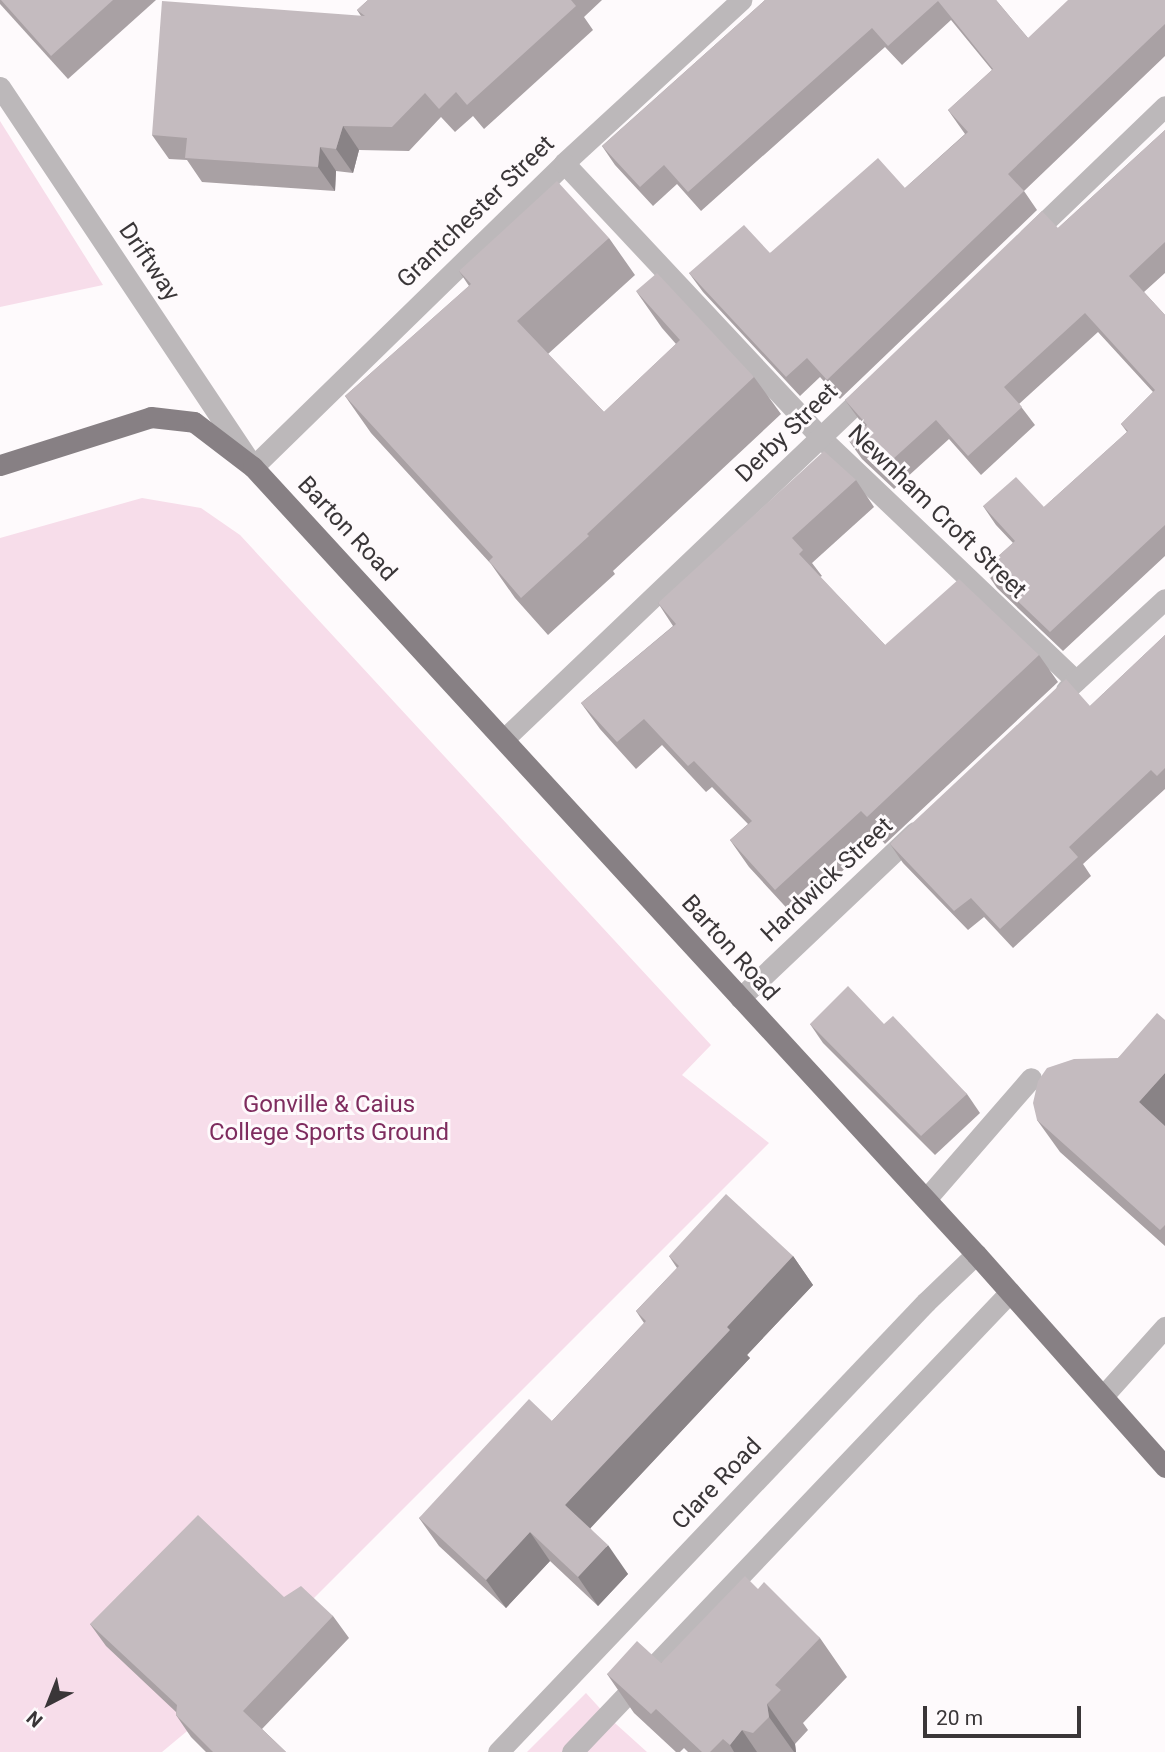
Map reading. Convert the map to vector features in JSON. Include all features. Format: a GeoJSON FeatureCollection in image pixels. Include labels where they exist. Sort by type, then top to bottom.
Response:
{"type":"FeatureCollection","features":[{"type":"Feature","properties":{"kind":"main road","name":"Barton Road"},"geometry":{"type":"LineString","coordinates":[[0,465],[151,417],[194,422],[253,467],[926,1199],[1165,1467]]}},
{"type":"Feature","properties":{"kind":"street","name":"Grantchester Street"},"geometry":{"type":"LineString","coordinates":[[253,467],[565,163],[740,0]]}},
{"type":"Feature","properties":{"kind":"street","name":"Driftway"},"geometry":{"type":"LineString","coordinates":[[0,87],[253,467]]}},
{"type":"Feature","properties":{"kind":"street"},"geometry":{"type":"LineString","coordinates":[[1017,248],[1165,106]]}},
{"type":"Feature","properties":{"kind":"street","name":"Newnham Croft Street"},"geometry":{"type":"LineString","coordinates":[[565,163],[821,438],[1076,681]]}},
{"type":"Feature","properties":{"kind":"street","name":"Derby Street"},"geometry":{"type":"LineString","coordinates":[[504,739],[889,371]]}},
{"type":"Feature","properties":{"kind":"street"},"geometry":{"type":"LineString","coordinates":[[1046,709],[1165,599]]}},
{"type":"Feature","properties":{"kind":"street","name":"Hardwick Street"},"geometry":{"type":"LineString","coordinates":[[740,998],[928,821]]}},
{"type":"Feature","properties":{"kind":"street"},"geometry":{"type":"LineString","coordinates":[[926,1199],[1031,1077]]}},
{"type":"Feature","properties":{"kind":"street","name":"Clare Road"},"geometry":{"type":"LineString","coordinates":[[498,1752],[926,1302],[976,1254]]}},
{"type":"Feature","properties":{"kind":"street"},"geometry":{"type":"LineString","coordinates":[[572,1752],[1010,1292]]}},
{"type":"Feature","properties":{"kind":"street"},"geometry":{"type":"LineString","coordinates":[[1103,1396],[1165,1327]]}},
{"type":"Feature","properties":{"kind":"green space"},"geometry":{"type":"Polygon","coordinates":[[[0,121],[103,285],[0,307],[0,121]]]}},
{"type":"Feature","properties":{"kind":"green space","name":"Gonville & Caius College Sports Ground"},"geometry":{"type":"Polygon","coordinates":[[[142,498],[201,508],[240,535],[711,1045],[682,1075],[769,1143],[310,1602],[192,1727],[162,1752],[0,1752],[0,538],[142,498]]]}},
{"type":"Feature","properties":{"kind":"green space"},"geometry":{"type":"Polygon","coordinates":[[[586,1693],[606,1715],[647,1752],[527,1752],[586,1693]]]}},
{"type":"Feature","properties":{"kind":"building"},"geometry":{"type":"Polygon","coordinates":[[[1,0],[113,0],[51,56],[1,0]]]}},
{"type":"Feature","properties":{"kind":"building"},"geometry":{"type":"Polygon","coordinates":[[[368,0],[571,0],[576,6],[467,105],[456,92],[439,109],[425,93],[392,127],[343,126],[336,149],[320,147],[318,167],[185,158],[187,138],[152,135],[162,1],[365,16],[357,10],[368,0]]]}},
{"type":"Feature","properties":{"kind":"building"},"geometry":{"type":"Polygon","coordinates":[[[765,0],[996,0],[1028,38],[1068,0],[1165,0],[1165,24],[1008,174],[1024,191],[827,380],[807,358],[786,377],[689,273],[744,225],[770,253],[878,158],[905,188],[968,132],[948,110],[993,69],[938,1],[888,46],[872,28],[688,192],[664,165],[640,187],[602,146],[765,0]]]}},
{"type":"Feature","properties":{"kind":"building"},"geometry":{"type":"Polygon","coordinates":[[[1165,130],[1165,242],[1129,276],[1165,315],[1165,525],[1050,632],[984,569],[1015,541],[983,506],[1016,477],[1044,507],[1128,431],[1121,424],[1155,390],[1085,313],[1004,387],[1022,407],[968,456],[936,420],[881,470],[849,441],[867,425],[845,400],[1042,211],[1058,228],[1165,130]]]}},
{"type":"Feature","properties":{"kind":"building"},"geometry":{"type":"Polygon","coordinates":[[[557,181],[609,238],[517,321],[604,412],[680,340],[636,291],[657,273],[754,377],[521,598],[489,561],[493,557],[345,396],[471,284],[459,271],[557,181]]]}},
{"type":"Feature","properties":{"kind":"building"},"geometry":{"type":"Polygon","coordinates":[[[824,451],[856,480],[792,538],[803,550],[799,554],[885,645],[959,579],[1039,655],[867,817],[861,811],[775,890],[730,840],[752,821],[694,761],[688,766],[644,719],[617,742],[581,703],[676,624],[658,603],[824,451]]]}},
{"type":"Feature","properties":{"kind":"building"},"geometry":{"type":"Polygon","coordinates":[[[1165,635],[1165,768],[1157,776],[1151,770],[1069,847],[1078,857],[1000,929],[971,898],[954,911],[890,844],[1066,679],[1090,706],[1165,635]]]}},
{"type":"Feature","properties":{"kind":"building"},"geometry":{"type":"Polygon","coordinates":[[[848,986],[884,1024],[893,1016],[967,1094],[921,1136],[810,1024],[848,986]]]}},
{"type":"Feature","properties":{"kind":"building"},"geometry":{"type":"Polygon","coordinates":[[[1157,1013],[1165,1020],[1165,1073],[1139,1102],[1165,1126],[1165,1225],[1160,1230],[1037,1120],[1033,1103],[1038,1081],[1047,1068],[1074,1059],[1118,1058],[1157,1013]]]}},
{"type":"Feature","properties":{"kind":"building"},"geometry":{"type":"Polygon","coordinates":[[[726,1194],[793,1256],[727,1327],[730,1330],[565,1505],[608,1545],[578,1577],[530,1532],[486,1580],[419,1518],[529,1399],[552,1421],[646,1321],[636,1311],[679,1266],[669,1256],[726,1194]]]}},
{"type":"Feature","properties":{"kind":"building"},"geometry":{"type":"Polygon","coordinates":[[[198,1515],[284,1597],[301,1586],[333,1616],[243,1711],[286,1752],[213,1752],[176,1715],[177,1705],[90,1624],[198,1515]]]}},
{"type":"Feature","properties":{"kind":"building"},"geometry":{"type":"Polygon","coordinates":[[[745,1576],[758,1589],[764,1582],[820,1638],[775,1685],[781,1690],[767,1704],[769,1717],[753,1733],[742,1730],[730,1745],[723,1739],[710,1752],[702,1752],[656,1709],[651,1714],[607,1674],[637,1641],[661,1663],[745,1576]]]}}]}
